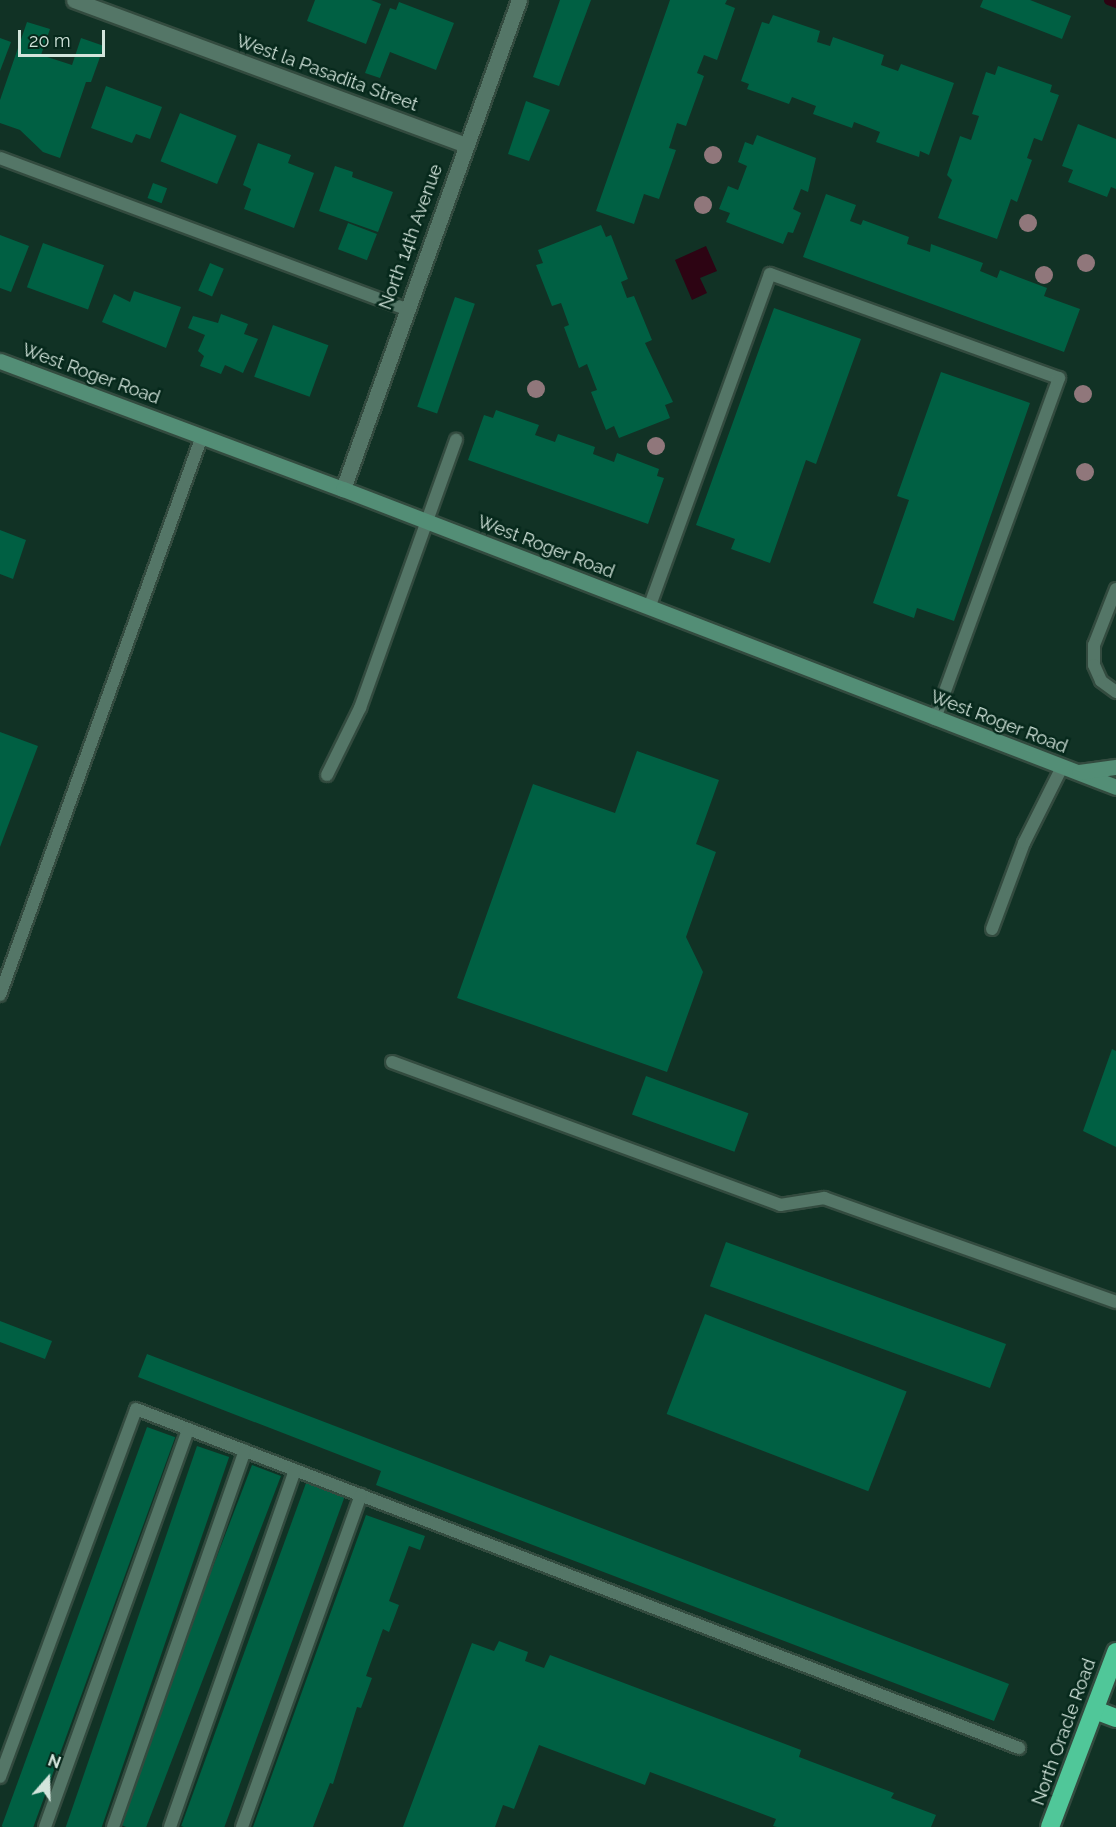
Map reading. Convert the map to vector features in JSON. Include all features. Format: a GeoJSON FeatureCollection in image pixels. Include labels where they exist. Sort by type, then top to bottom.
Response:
{"type":"FeatureCollection","features":[{"type":"Feature","properties":{"kind":"highway","name":"North Oracle Road"},"geometry":{"type":"LineString","coordinates":[[1050,1827],[1116,1652]]}},
{"type":"Feature","properties":{"kind":"highway"},"geometry":{"type":"LineString","coordinates":[[1095,1710],[1116,1718]]}},
{"type":"Feature","properties":{"kind":"street","name":"West la Pasadita Street"},"geometry":{"type":"LineString","coordinates":[[74,0],[465,145]]}},
{"type":"Feature","properties":{"kind":"street","name":"North 14th Avenue"},"geometry":{"type":"LineString","coordinates":[[343,489],[519,0]]}},
{"type":"Feature","properties":{"kind":"street","name":"West Roger Road"},"geometry":{"type":"LineString","coordinates":[[0,361],[343,489],[1116,788]]}},
{"type":"Feature","properties":{"kind":"street","name":"West Roger Road"},"geometry":{"type":"LineString","coordinates":[[1069,769],[1116,767]]}},
{"type":"Feature","properties":{"kind":"lane"},"geometry":{"type":"LineString","coordinates":[[0,158],[406,309]]}},
{"type":"Feature","properties":{"kind":"lane"},"geometry":{"type":"LineString","coordinates":[[649,608],[770,274],[1059,378],[935,719]]}},
{"type":"Feature","properties":{"kind":"lane"},"geometry":{"type":"LineString","coordinates":[[0,995],[202,436]]}},
{"type":"Feature","properties":{"kind":"lane"},"geometry":{"type":"LineString","coordinates":[[327,775],[360,708],[456,440]]}},
{"type":"Feature","properties":{"kind":"lane"},"geometry":{"type":"LineString","coordinates":[[1116,589],[1094,645],[1094,665],[1101,681],[1116,692]]}},
{"type":"Feature","properties":{"kind":"lane"},"geometry":{"type":"LineString","coordinates":[[992,929],[1024,843],[1069,769]]}},
{"type":"Feature","properties":{"kind":"lane"},"geometry":{"type":"LineString","coordinates":[[392,1062],[780,1205],[824,1198],[1116,1302]]}},
{"type":"Feature","properties":{"kind":"lane"},"geometry":{"type":"LineString","coordinates":[[0,1777],[136,1408],[1019,1748]]}},
{"type":"Feature","properties":{"kind":"lane"},"geometry":{"type":"LineString","coordinates":[[45,1827],[188,1429]]}},
{"type":"Feature","properties":{"kind":"lane"},"geometry":{"type":"LineString","coordinates":[[113,1827],[245,1450]]}},
{"type":"Feature","properties":{"kind":"lane"},"geometry":{"type":"LineString","coordinates":[[170,1827],[295,1470]]}},
{"type":"Feature","properties":{"kind":"lane"},"geometry":{"type":"LineString","coordinates":[[242,1827],[362,1495]]}},
{"type":"Feature","properties":{"kind":"shaded area"},"geometry":{"type":"Polygon","coordinates":[[[706,246],[717,271],[700,278],[707,293],[692,300],[675,260],[706,246]]]}},
{"type":"Feature","properties":{"kind":"building"},"geometry":{"type":"Polygon","coordinates":[[[315,0],[371,0],[381,4],[366,44],[307,21],[315,0]]]}},
{"type":"Feature","properties":{"kind":"building"},"geometry":{"type":"Polygon","coordinates":[[[560,0],[591,0],[559,86],[533,77],[560,0]]]}},
{"type":"Feature","properties":{"kind":"building"},"geometry":{"type":"Polygon","coordinates":[[[670,0],[727,0],[725,4],[735,8],[717,60],[704,55],[697,73],[704,76],[686,126],[677,123],[669,148],[676,150],[659,199],[644,194],[634,224],[596,211],[670,0]]]}},
{"type":"Feature","properties":{"kind":"building"},"geometry":{"type":"Polygon","coordinates":[[[983,0],[1030,0],[1071,16],[1062,39],[980,7],[983,0]]]}},
{"type":"Feature","properties":{"kind":"building"},"geometry":{"type":"Polygon","coordinates":[[[399,2],[454,23],[436,70],[390,52],[380,78],[365,73],[390,8],[396,10],[399,2]]]}},
{"type":"Feature","properties":{"kind":"building"},"geometry":{"type":"Polygon","coordinates":[[[773,15],[820,31],[817,42],[830,46],[833,37],[884,55],[881,65],[898,71],[901,64],[954,83],[929,155],[920,151],[919,157],[876,142],[880,132],[854,122],[852,128],[813,114],[816,106],[792,97],[789,104],[747,89],[749,84],[741,81],[762,22],[769,24],[773,15]]]}},
{"type":"Feature","properties":{"kind":"building"},"geometry":{"type":"Polygon","coordinates":[[[27,22],[50,29],[41,55],[72,65],[81,38],[104,46],[91,82],[86,82],[60,158],[43,152],[20,130],[0,123],[0,100],[27,22]]]}},
{"type":"Feature","properties":{"kind":"building"},"geometry":{"type":"Polygon","coordinates":[[[0,38],[11,42],[0,71],[0,38]]]}},
{"type":"Feature","properties":{"kind":"building"},"geometry":{"type":"Polygon","coordinates":[[[998,66],[1052,85],[1050,92],[1059,95],[1042,141],[1034,138],[1027,158],[1032,160],[1017,202],[1011,199],[997,239],[938,218],[952,180],[947,175],[960,136],[971,140],[979,116],[972,114],[986,72],[995,75],[998,66]]]}},
{"type":"Feature","properties":{"kind":"building"},"geometry":{"type":"Polygon","coordinates":[[[106,86],[162,107],[150,139],[136,134],[132,143],[91,128],[106,86]]]}},
{"type":"Feature","properties":{"kind":"building"},"geometry":{"type":"Polygon","coordinates":[[[526,101],[550,110],[529,161],[508,154],[526,101]]]}},
{"type":"Feature","properties":{"kind":"building"},"geometry":{"type":"Polygon","coordinates":[[[180,113],[237,136],[217,184],[161,161],[180,113]]]}},
{"type":"Feature","properties":{"kind":"building"},"geometry":{"type":"Polygon","coordinates":[[[1078,124],[1116,139],[1116,189],[1111,187],[1107,197],[1068,182],[1073,170],[1062,166],[1078,124]]]}},
{"type":"Feature","properties":{"kind":"building"},"geometry":{"type":"Polygon","coordinates":[[[757,135],[816,158],[808,192],[801,189],[793,209],[801,213],[793,233],[788,232],[783,244],[726,222],[730,213],[719,209],[728,186],[738,190],[747,166],[738,162],[745,142],[753,145],[757,135]]]}},
{"type":"Feature","properties":{"kind":"building"},"geometry":{"type":"Polygon","coordinates":[[[258,143],[291,155],[288,163],[314,173],[294,228],[244,209],[251,189],[243,185],[258,143]]]}},
{"type":"Feature","properties":{"kind":"building"},"geometry":{"type":"Polygon","coordinates":[[[335,166],[353,172],[352,177],[393,192],[378,232],[319,211],[335,166]]]}},
{"type":"Feature","properties":{"kind":"building"},"geometry":{"type":"Polygon","coordinates":[[[153,183],[167,188],[162,203],[148,198],[153,183]]]}},
{"type":"Feature","properties":{"kind":"building"},"geometry":{"type":"Polygon","coordinates":[[[826,194],[856,205],[850,221],[861,225],[863,220],[909,237],[907,244],[930,252],[931,244],[983,263],[980,271],[997,278],[1000,270],[1047,288],[1044,296],[1080,309],[1064,352],[803,257],[826,194]]]}},
{"type":"Feature","properties":{"kind":"building"},"geometry":{"type":"Polygon","coordinates":[[[348,223],[377,234],[367,260],[338,249],[348,223]]]}},
{"type":"Feature","properties":{"kind":"building"},"geometry":{"type":"Polygon","coordinates":[[[601,225],[606,237],[611,235],[628,279],[621,282],[627,298],[634,296],[652,340],[645,343],[673,402],[665,405],[670,418],[619,438],[614,426],[606,430],[591,392],[597,390],[587,364],[579,368],[564,327],[569,325],[561,303],[552,306],[536,265],[543,263],[538,250],[601,225]]]}},
{"type":"Feature","properties":{"kind":"building"},"geometry":{"type":"Polygon","coordinates":[[[0,235],[29,246],[11,292],[0,288],[0,235]]]}},
{"type":"Feature","properties":{"kind":"building"},"geometry":{"type":"Polygon","coordinates":[[[43,243],[104,265],[88,309],[27,287],[43,243]]]}},
{"type":"Feature","properties":{"kind":"building"},"geometry":{"type":"Polygon","coordinates":[[[210,263],[224,269],[212,296],[198,291],[210,263]]]}},
{"type":"Feature","properties":{"kind":"building"},"geometry":{"type":"Polygon","coordinates":[[[134,291],[181,307],[166,348],[102,322],[114,294],[130,302],[134,291]]]}},
{"type":"Feature","properties":{"kind":"building"},"geometry":{"type":"Polygon","coordinates":[[[455,297],[475,304],[437,414],[417,407],[455,297]]]}},
{"type":"Feature","properties":{"kind":"building"},"geometry":{"type":"Polygon","coordinates":[[[774,308],[861,339],[816,464],[806,460],[770,563],[731,549],[735,539],[696,525],[774,308]]]}},
{"type":"Feature","properties":{"kind":"building"},"geometry":{"type":"Polygon","coordinates":[[[221,314],[248,324],[244,334],[258,339],[243,373],[225,365],[221,374],[200,366],[204,356],[198,351],[205,335],[188,328],[193,316],[218,323],[221,314]]]}},
{"type":"Feature","properties":{"kind":"building"},"geometry":{"type":"Polygon","coordinates":[[[273,325],[328,345],[310,397],[254,377],[273,325]]]}},
{"type":"Feature","properties":{"kind":"building"},"geometry":{"type":"Polygon","coordinates":[[[941,372],[1030,403],[954,621],[917,608],[914,618],[873,603],[909,500],[897,496],[941,372]]]}},
{"type":"Feature","properties":{"kind":"building"},"geometry":{"type":"Polygon","coordinates":[[[496,410],[539,425],[535,435],[555,442],[558,434],[595,447],[593,454],[614,462],[617,453],[659,469],[657,476],[664,478],[648,524],[468,460],[484,415],[493,418],[496,410]]]}},
{"type":"Feature","properties":{"kind":"building"},"geometry":{"type":"Polygon","coordinates":[[[0,530],[26,540],[13,579],[0,574],[0,530]]]}},
{"type":"Feature","properties":{"kind":"building"},"geometry":{"type":"Polygon","coordinates":[[[0,732],[38,746],[0,847],[0,732]]]}},
{"type":"Feature","properties":{"kind":"building"},"geometry":{"type":"Polygon","coordinates":[[[637,751],[719,780],[696,844],[716,852],[686,937],[703,972],[667,1072],[457,998],[533,784],[615,813],[637,751]]]}},
{"type":"Feature","properties":{"kind":"building"},"geometry":{"type":"Polygon","coordinates":[[[1112,1049],[1116,1051],[1116,1147],[1083,1131],[1112,1049]]]}},
{"type":"Feature","properties":{"kind":"building"},"geometry":{"type":"Polygon","coordinates":[[[646,1076],[748,1113],[734,1152],[632,1115],[646,1076]]]}},
{"type":"Feature","properties":{"kind":"building"},"geometry":{"type":"Polygon","coordinates":[[[726,1242],[1006,1344],[990,1388],[710,1286],[726,1242]]]}},
{"type":"Feature","properties":{"kind":"building"},"geometry":{"type":"Polygon","coordinates":[[[705,1314],[907,1391],[868,1491],[667,1414],[705,1314]]]}},
{"type":"Feature","properties":{"kind":"building"},"geometry":{"type":"Polygon","coordinates":[[[0,1321],[52,1341],[45,1359],[0,1342],[0,1321]]]}},
{"type":"Feature","properties":{"kind":"building"},"geometry":{"type":"Polygon","coordinates":[[[147,1354],[1009,1684],[994,1721],[376,1485],[381,1471],[138,1377],[147,1354]]]}},
{"type":"Feature","properties":{"kind":"building"},"geometry":{"type":"Polygon","coordinates":[[[147,1427],[175,1437],[33,1827],[2,1826],[147,1427]]]}},
{"type":"Feature","properties":{"kind":"building"},"geometry":{"type":"Polygon","coordinates":[[[197,1446],[229,1457],[102,1827],[66,1827],[197,1446]]]}},
{"type":"Feature","properties":{"kind":"building"},"geometry":{"type":"Polygon","coordinates":[[[252,1465],[281,1476],[146,1827],[126,1827],[115,1823],[252,1465]]]}},
{"type":"Feature","properties":{"kind":"building"},"geometry":{"type":"Polygon","coordinates":[[[306,1483],[345,1497],[224,1827],[181,1826],[306,1483]]]}},
{"type":"Feature","properties":{"kind":"building"},"geometry":{"type":"Polygon","coordinates":[[[366,1515],[425,1536],[420,1550],[409,1546],[389,1601],[399,1605],[389,1632],[383,1629],[366,1676],[372,1678],[361,1708],[357,1707],[333,1784],[330,1783],[313,1827],[253,1827],[366,1515]]]}},
{"type":"Feature","properties":{"kind":"building"},"geometry":{"type":"Polygon","coordinates":[[[499,1641],[528,1652],[525,1661],[544,1668],[550,1655],[801,1750],[799,1757],[894,1793],[891,1798],[936,1815],[931,1827],[777,1827],[773,1826],[776,1819],[650,1772],[645,1785],[539,1745],[514,1809],[503,1805],[495,1827],[403,1827],[472,1643],[494,1651],[499,1641]]]}},
{"type":"Feature","properties":{"kind":"waterway"},"geometry":{"type":"LineString","coordinates":[[1108,0],[1116,3]]}}]}
